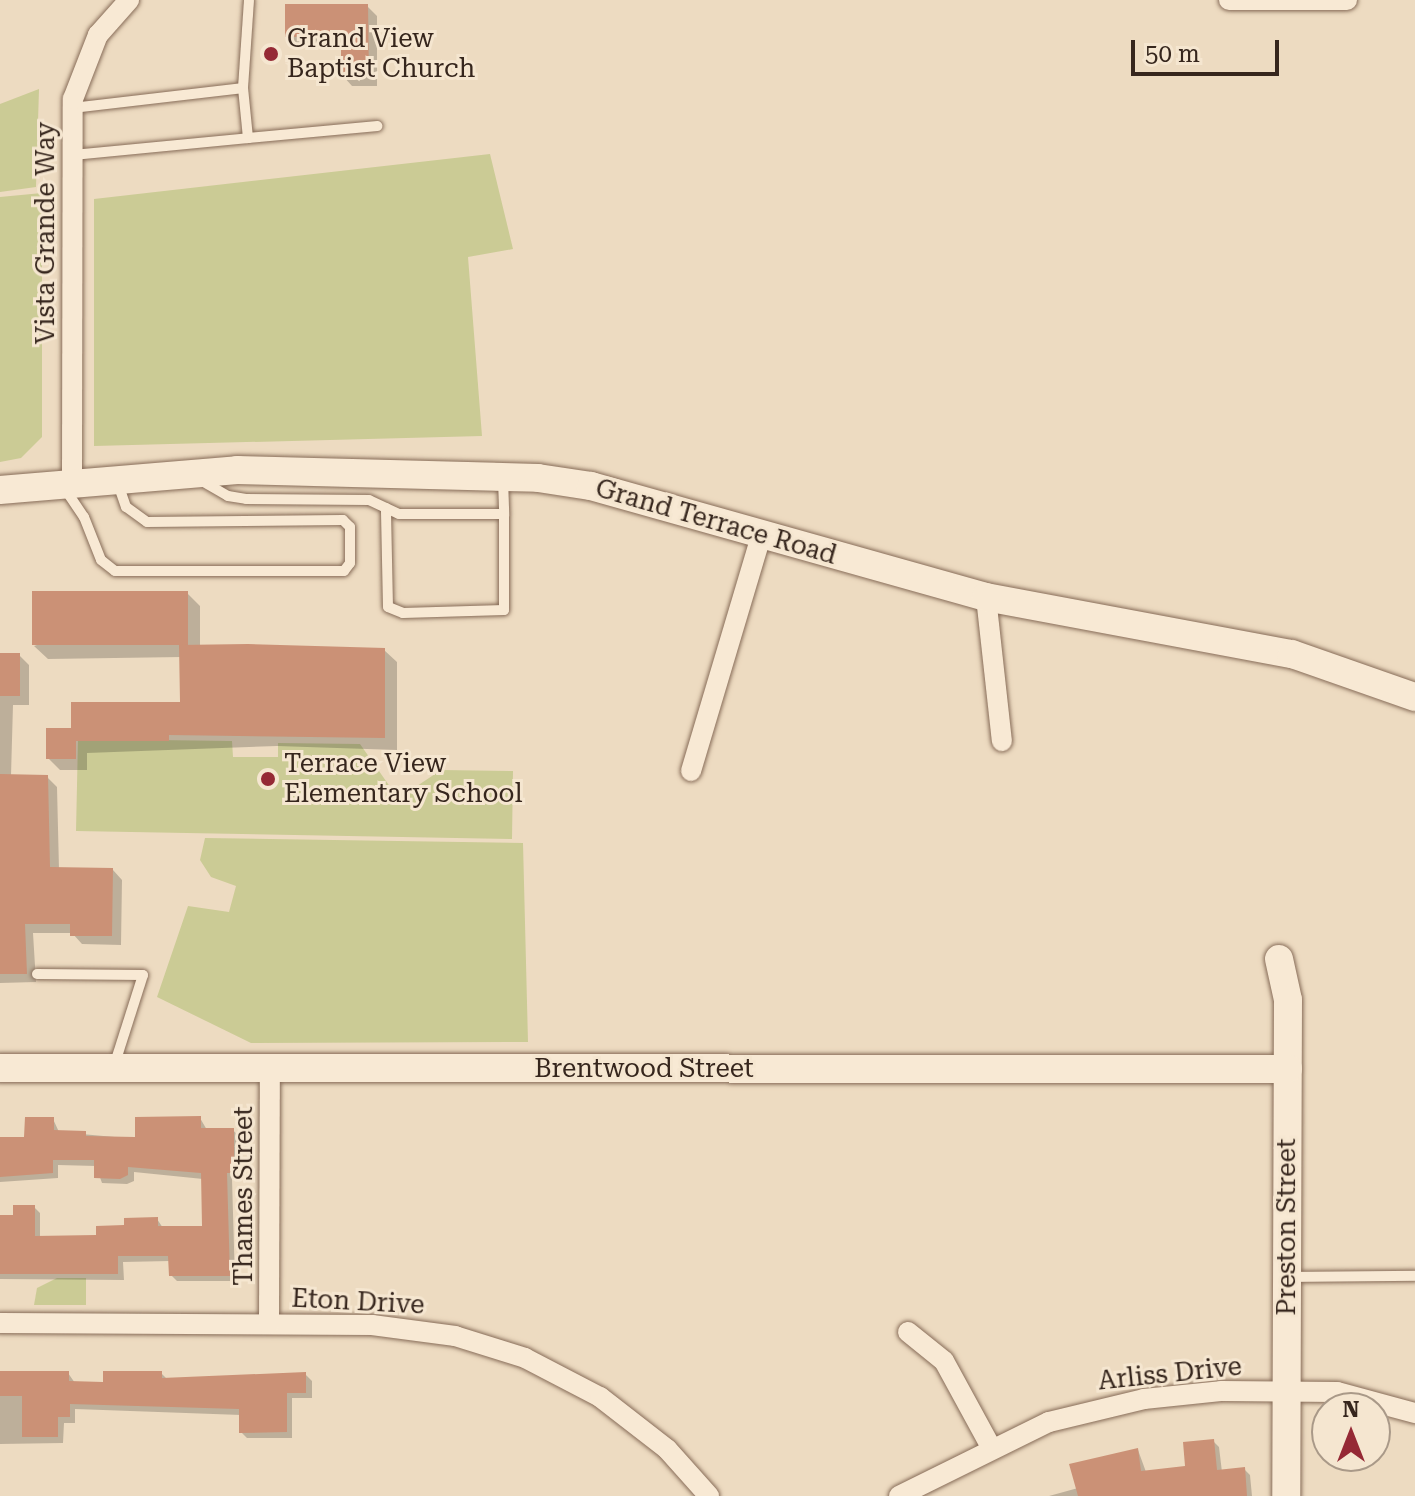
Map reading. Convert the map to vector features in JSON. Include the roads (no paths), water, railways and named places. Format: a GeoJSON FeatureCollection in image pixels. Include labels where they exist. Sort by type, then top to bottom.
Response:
{"type":"FeatureCollection","features":[{"type":"Feature","properties":{"kind":"street","name":"Vista Grande Way"},"geometry":{"type":"LineString","coordinates":[[67,484],[73,108],[98,35],[129,0]]}},
{"type":"Feature","properties":{"kind":"street"},"geometry":{"type":"LineString","coordinates":[[1229,0],[1347,0]]}},
{"type":"Feature","properties":{"kind":"street","name":"Grand Terrace Road"},"geometry":{"type":"LineString","coordinates":[[0,490],[190,474],[380,492],[503,477],[591,486],[986,597],[1255,645],[1365,676],[1415,697]]}},
{"type":"Feature","properties":{"kind":"street"},"geometry":{"type":"LineString","coordinates":[[691,771],[761,536]]}},
{"type":"Feature","properties":{"kind":"street"},"geometry":{"type":"LineString","coordinates":[[986,597],[1002,741]]}},
{"type":"Feature","properties":{"kind":"street","name":"Preston Street"},"geometry":{"type":"LineString","coordinates":[[1279,959],[1288,1000],[1286,1496]]}},
{"type":"Feature","properties":{"kind":"street","name":"Brentwood Street"},"geometry":{"type":"LineString","coordinates":[[0,1068],[1288,1069]]}},
{"type":"Feature","properties":{"kind":"street","name":"Thames Street"},"geometry":{"type":"LineString","coordinates":[[269,1324],[270,1068]]}},
{"type":"Feature","properties":{"kind":"street","name":"Eton Drive"},"geometry":{"type":"LineString","coordinates":[[0,1323],[399,1327],[525,1358],[600,1397],[640,1425],[709,1496]]}},
{"type":"Feature","properties":{"kind":"street"},"geometry":{"type":"LineString","coordinates":[[908,1332],[944,1361],[992,1449]]}},
{"type":"Feature","properties":{"kind":"street","name":"Arliss Drive"},"geometry":{"type":"LineString","coordinates":[[899,1496],[992,1449],[1100,1406],[1221,1391],[1337,1392],[1415,1413]]}},
{"type":"Feature","properties":{"kind":"lane"},"geometry":{"type":"LineString","coordinates":[[248,138],[243,88],[249,0]]}},
{"type":"Feature","properties":{"kind":"lane"},"geometry":{"type":"LineString","coordinates":[[73,108],[243,88]]}},
{"type":"Feature","properties":{"kind":"lane"},"geometry":{"type":"LineString","coordinates":[[71,156],[377,126]]}},
{"type":"Feature","properties":{"kind":"lane"},"geometry":{"type":"LineString","coordinates":[[380,492],[384,601],[403,613],[504,610],[503,477]]}},
{"type":"Feature","properties":{"kind":"lane"},"geometry":{"type":"LineString","coordinates":[[67,484],[101,560],[115,571],[344,571],[350,563],[350,527],[343,520],[147,522],[126,507],[116,480]]}},
{"type":"Feature","properties":{"kind":"lane"},"geometry":{"type":"LineString","coordinates":[[380,492],[399,514],[504,514]]}},
{"type":"Feature","properties":{"kind":"lane"},"geometry":{"type":"LineString","coordinates":[[37,974],[143,975],[113,1068]]}},
{"type":"Feature","properties":{"kind":"lane"},"geometry":{"type":"LineString","coordinates":[[1287,1277],[1415,1276]]}},
{"type":"Feature","properties":{"kind":"place","name":"Grand View Baptist Church"},"geometry":{"type":"Point","coordinates":[271,54]}},
{"type":"Feature","properties":{"kind":"place","name":"Terrace View Elementary School"},"geometry":{"type":"Point","coordinates":[268,779]}}]}
